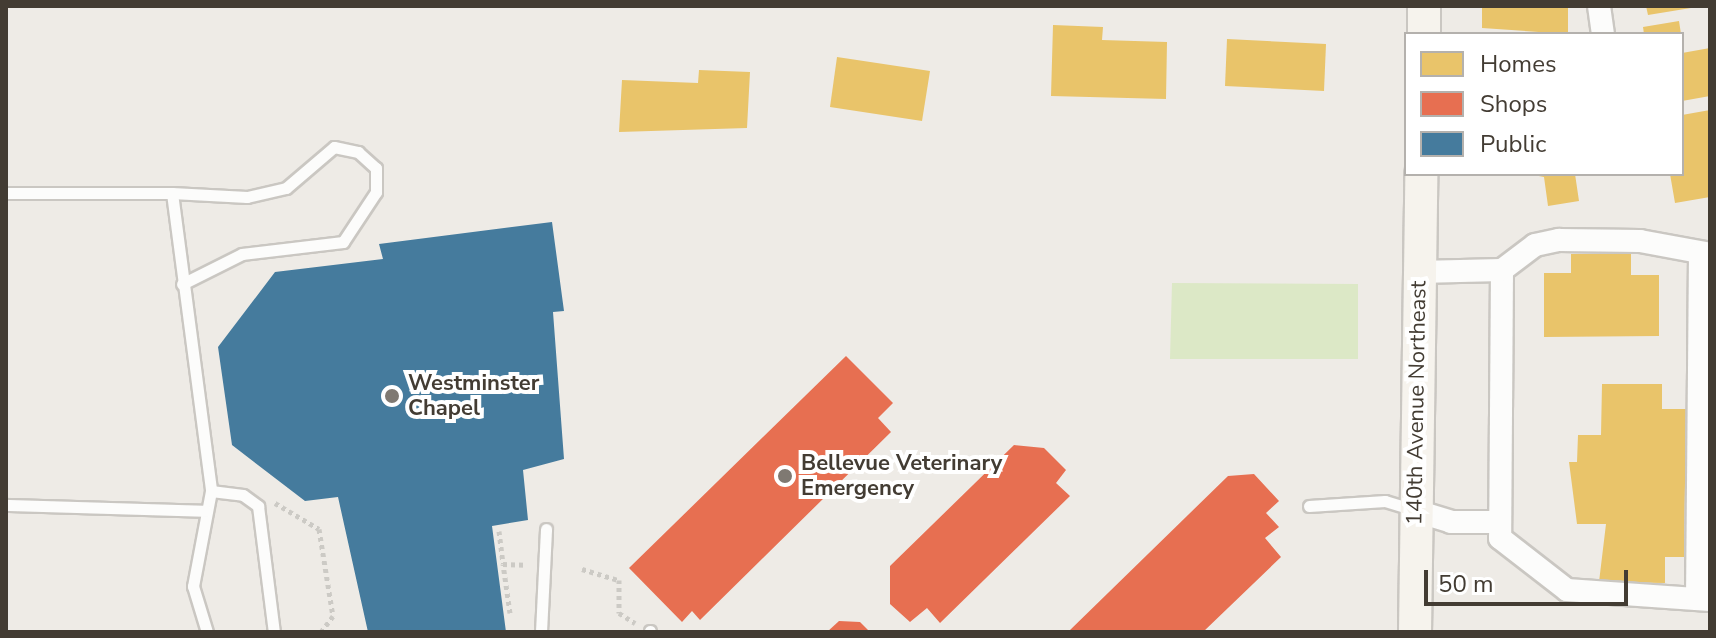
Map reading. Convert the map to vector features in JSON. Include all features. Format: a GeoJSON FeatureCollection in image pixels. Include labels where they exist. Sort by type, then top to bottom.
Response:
{"type":"FeatureCollection","features":[{"type":"Feature","properties":{"kind":"street"},"geometry":{"type":"LineString","coordinates":[[1424,6],[1424,32]]}},
{"type":"Feature","properties":{"kind":"street"},"geometry":{"type":"LineString","coordinates":[[1599,6],[1603,32]]}},
{"type":"Feature","properties":{"kind":"street","name":"140th Avenue Northeast"},"geometry":{"type":"LineString","coordinates":[[1415,632],[1421,176]]}},
{"type":"Feature","properties":{"kind":"street"},"geometry":{"type":"LineString","coordinates":[[1418,272],[1502,270],[1535,245],[1559,240],[1640,241],[1705,254],[1703,600],[1567,590],[1500,538],[1502,270]]}},
{"type":"Feature","properties":{"kind":"street"},"geometry":{"type":"LineString","coordinates":[[1416,511],[1451,522],[1500,522]]}},
{"type":"Feature","properties":{"kind":"lane"},"geometry":{"type":"LineString","coordinates":[[6,193],[172,193],[247,197],[286,188],[334,147],[358,152],[376,168],[376,192],[343,242],[242,254],[182,284]]}},
{"type":"Feature","properties":{"kind":"lane"},"geometry":{"type":"LineString","coordinates":[[172,193],[211,491],[193,586],[207,632]]}},
{"type":"Feature","properties":{"kind":"lane"},"geometry":{"type":"LineString","coordinates":[[211,491],[243,495],[258,506],[274,632]]}},
{"type":"Feature","properties":{"kind":"lane"},"geometry":{"type":"LineString","coordinates":[[1309,506],[1385,501],[1416,511]]}},
{"type":"Feature","properties":{"kind":"lane"},"geometry":{"type":"LineString","coordinates":[[6,505],[206,511]]}},
{"type":"Feature","properties":{"kind":"lane"},"geometry":{"type":"LineString","coordinates":[[541,632],[546,529]]}},
{"type":"Feature","properties":{"kind":"path"},"geometry":{"type":"LineString","coordinates":[[271,501],[319,529],[333,616],[321,632]]}},
{"type":"Feature","properties":{"kind":"path"},"geometry":{"type":"LineString","coordinates":[[499,531],[510,613]]}},
{"type":"Feature","properties":{"kind":"path"},"geometry":{"type":"LineString","coordinates":[[503,564],[526,565]]}},
{"type":"Feature","properties":{"kind":"path"},"geometry":{"type":"LineString","coordinates":[[582,569],[619,580],[619,613],[650,632]]}},
{"type":"Feature","properties":{"kind":"green space"},"geometry":{"type":"Polygon","coordinates":[[[1172,283],[1358,284],[1358,359],[1170,359],[1172,283]]]}},
{"type":"Feature","properties":{"kind":"building: Homes"},"geometry":{"type":"Polygon","coordinates":[[[1482,6],[1568,6],[1568,32],[1482,28],[1482,6]]]}},
{"type":"Feature","properties":{"kind":"building: Homes"},"geometry":{"type":"Polygon","coordinates":[[[1646,6],[1691,6],[1691,8],[1648,15],[1646,6]]]}},
{"type":"Feature","properties":{"kind":"building: Homes"},"geometry":{"type":"Polygon","coordinates":[[[1679,21],[1681,32],[1644,32],[1643,27],[1679,21]]]}},
{"type":"Feature","properties":{"kind":"building: Homes"},"geometry":{"type":"Polygon","coordinates":[[[1053,25],[1103,27],[1102,40],[1167,42],[1166,99],[1051,96],[1053,25]]]}},
{"type":"Feature","properties":{"kind":"building: Homes"},"geometry":{"type":"Polygon","coordinates":[[[1227,39],[1326,44],[1324,91],[1225,86],[1227,39]]]}},
{"type":"Feature","properties":{"kind":"building: Homes"},"geometry":{"type":"Polygon","coordinates":[[[1710,48],[1710,96],[1684,101],[1684,53],[1710,48]]]}},
{"type":"Feature","properties":{"kind":"building: Homes"},"geometry":{"type":"Polygon","coordinates":[[[837,57],[930,71],[922,121],[830,107],[837,57]]]}},
{"type":"Feature","properties":{"kind":"building: Homes"},"geometry":{"type":"Polygon","coordinates":[[[699,70],[750,72],[747,128],[619,132],[622,80],[698,83],[699,70]]]}},
{"type":"Feature","properties":{"kind":"building: Homes"},"geometry":{"type":"Polygon","coordinates":[[[1710,110],[1710,197],[1675,203],[1670,176],[1684,176],[1684,115],[1710,110]]]}},
{"type":"Feature","properties":{"kind":"building: Homes"},"geometry":{"type":"Polygon","coordinates":[[[1539,176],[1575,176],[1579,201],[1548,206],[1544,177],[1539,176]]]}},
{"type":"Feature","properties":{"kind":"building: Homes"},"geometry":{"type":"Polygon","coordinates":[[[1571,254],[1631,254],[1631,275],[1659,275],[1659,336],[1544,337],[1544,273],[1571,273],[1571,254]]]}},
{"type":"Feature","properties":{"kind":"building: Homes"},"geometry":{"type":"Polygon","coordinates":[[[1602,384],[1662,384],[1662,409],[1686,409],[1684,557],[1665,557],[1665,583],[1599,582],[1606,524],[1577,524],[1569,462],[1577,462],[1578,435],[1601,435],[1602,384]]]}},
{"type":"Feature","properties":{"kind":"building: Shops","name":"Bellevue Veterinary Emergency"},"geometry":{"type":"Polygon","coordinates":[[[846,356],[893,403],[878,418],[891,432],[700,620],[692,611],[682,622],[629,568],[846,356]]]}},
{"type":"Feature","properties":{"kind":"building: Shops"},"geometry":{"type":"Polygon","coordinates":[[[1014,445],[1044,448],[1066,470],[1056,483],[1070,496],[940,623],[927,608],[910,622],[890,604],[890,566],[1014,445]]]}},
{"type":"Feature","properties":{"kind":"building: Shops"},"geometry":{"type":"Polygon","coordinates":[[[1254,474],[1279,501],[1266,513],[1279,527],[1265,538],[1281,557],[1203,632],[1068,632],[1228,476],[1254,474]]]}},
{"type":"Feature","properties":{"kind":"building: Shops"},"geometry":{"type":"Polygon","coordinates":[[[839,621],[860,622],[870,632],[827,632],[839,621]]]}},
{"type":"Feature","properties":{"kind":"building: Public","name":"Westminster Chapel"},"geometry":{"type":"Polygon","coordinates":[[[552,222],[564,311],[553,312],[564,459],[523,470],[528,520],[492,526],[506,632],[368,632],[338,497],[305,501],[232,445],[218,347],[275,272],[383,259],[379,244],[552,222]]]}},
{"type":"Feature","properties":{"kind":"place","name":"Westminster Chapel"},"geometry":{"type":"Point","coordinates":[392,396]}},
{"type":"Feature","properties":{"kind":"place","name":"Bellevue Veterinary Emergency"},"geometry":{"type":"Point","coordinates":[785,476]}}]}
